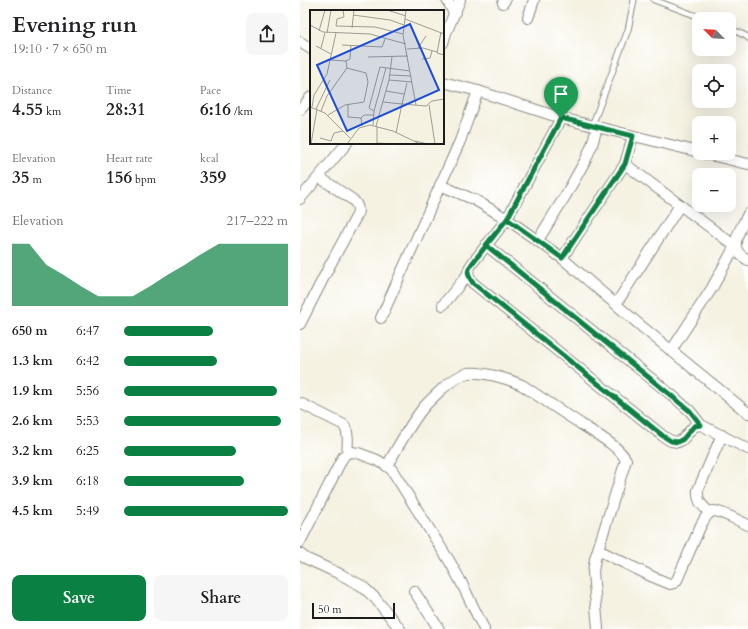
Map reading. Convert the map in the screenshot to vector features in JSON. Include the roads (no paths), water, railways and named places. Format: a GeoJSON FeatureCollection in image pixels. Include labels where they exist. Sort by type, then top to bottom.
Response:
{"type":"FeatureCollection","features":[{"type":"Feature","properties":{"kind":"street"},"geometry":{"type":"LineString","coordinates":[[447,0],[454,13]]}},
{"type":"Feature","properties":{"kind":"street"},"geometry":{"type":"LineString","coordinates":[[444,40],[460,0]]}},
{"type":"Feature","properties":{"kind":"street"},"geometry":{"type":"LineString","coordinates":[[528,18],[534,0]]}},
{"type":"Feature","properties":{"kind":"street"},"geometry":{"type":"LineString","coordinates":[[300,42],[310,49]]}},
{"type":"Feature","properties":{"kind":"street"},"geometry":{"type":"LineString","coordinates":[[444,82],[478,91],[561,118],[692,150]]}},
{"type":"Feature","properties":{"kind":"street"},"geometry":{"type":"LineString","coordinates":[[381,318],[460,141],[478,91]]}},
{"type":"Feature","properties":{"kind":"street"},"geometry":{"type":"LineString","coordinates":[[300,110],[310,98]]}},
{"type":"Feature","properties":{"kind":"street"},"geometry":{"type":"LineString","coordinates":[[443,305],[468,274],[469,268],[507,219],[561,118]]}},
{"type":"Feature","properties":{"kind":"street"},"geometry":{"type":"LineString","coordinates":[[538,240],[567,193],[586,158],[592,145],[594,127]]}},
{"type":"Feature","properties":{"kind":"street"},"geometry":{"type":"LineString","coordinates":[[562,258],[625,164],[633,136]]}},
{"type":"Feature","properties":{"kind":"street"},"geometry":{"type":"LineString","coordinates":[[300,199],[346,144]]}},
{"type":"Feature","properties":{"kind":"street"},"geometry":{"type":"LineString","coordinates":[[731,160],[748,164]]}},
{"type":"Feature","properties":{"kind":"street"},"geometry":{"type":"LineString","coordinates":[[625,164],[735,246],[738,253],[748,260]]}},
{"type":"Feature","properties":{"kind":"street"},"geometry":{"type":"LineString","coordinates":[[300,324],[359,209],[353,200],[319,177]]}},
{"type":"Feature","properties":{"kind":"street"},"geometry":{"type":"LineString","coordinates":[[440,185],[475,200],[538,240],[562,258],[671,351],[748,413]]}},
{"type":"Feature","properties":{"kind":"street"},"geometry":{"type":"LineString","coordinates":[[616,304],[680,205]]}},
{"type":"Feature","properties":{"kind":"street"},"geometry":{"type":"LineString","coordinates":[[671,351],[712,288],[735,246],[737,236],[748,214]]}},
{"type":"Feature","properties":{"kind":"street"},"geometry":{"type":"LineString","coordinates":[[486,245],[674,397],[690,411],[701,425],[748,449]]}},
{"type":"Feature","properties":{"kind":"street"},"geometry":{"type":"LineString","coordinates":[[468,274],[473,283],[663,436],[671,441],[678,442],[683,439],[694,426],[701,425]]}},
{"type":"Feature","properties":{"kind":"street"},"geometry":{"type":"LineString","coordinates":[[387,466],[423,409],[449,383],[458,377],[468,374],[481,373],[510,380],[522,385],[601,437],[624,455],[626,460],[595,560],[593,572],[598,629]]}},
{"type":"Feature","properties":{"kind":"street"},"geometry":{"type":"LineString","coordinates":[[300,403],[344,425],[347,429],[348,438],[347,453]]}},
{"type":"Feature","properties":{"kind":"street"},"geometry":{"type":"LineString","coordinates":[[710,513],[699,501],[698,490],[722,435]]}},
{"type":"Feature","properties":{"kind":"street"},"geometry":{"type":"LineString","coordinates":[[300,542],[343,457],[347,453],[352,452],[377,460],[387,466],[396,475],[450,562],[484,629]]}},
{"type":"Feature","properties":{"kind":"street"},"geometry":{"type":"LineString","coordinates":[[598,550],[653,578],[670,584],[677,580],[701,525],[710,513],[714,511],[748,525]]}},
{"type":"Feature","properties":{"kind":"street"},"geometry":{"type":"LineString","coordinates":[[300,554],[305,558],[362,586],[375,598],[400,629]]}},
{"type":"Feature","properties":{"kind":"street"},"geometry":{"type":"LineString","coordinates":[[414,591],[439,629]]}},
{"type":"Feature","properties":{"kind":"lane"},"geometry":{"type":"LineString","coordinates":[[594,127],[628,30],[634,0]]}},
{"type":"Feature","properties":{"kind":"lane"},"geometry":{"type":"LineString","coordinates":[[654,0],[692,14]]}},
{"type":"Feature","properties":{"kind":"lane"},"geometry":{"type":"LineString","coordinates":[[736,31],[748,38]]}}]}
